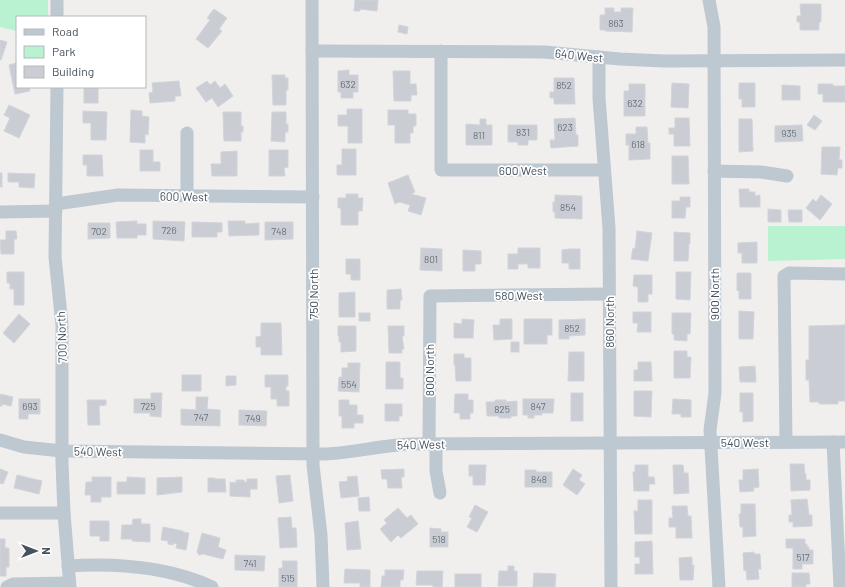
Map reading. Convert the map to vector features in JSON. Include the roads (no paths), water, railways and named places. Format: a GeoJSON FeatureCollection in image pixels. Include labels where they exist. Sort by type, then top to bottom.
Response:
{"type":"FeatureCollection","features":[{"type":"Feature","properties":{"kind":"street"},"geometry":{"type":"LineString","coordinates":[[57,0],[57,16]]}},
{"type":"Feature","properties":{"kind":"street","name":"750 North"},"geometry":{"type":"LineString","coordinates":[[312,0],[313,465],[321,535],[323,587]]}},
{"type":"Feature","properties":{"kind":"street","name":"900 North"},"geometry":{"type":"LineString","coordinates":[[709,0],[714,27],[715,393],[711,417],[711,443],[719,587]]}},
{"type":"Feature","properties":{"kind":"street","name":"640 West"},"geometry":{"type":"LineString","coordinates":[[312,51],[545,52],[629,60],[845,60]]}},
{"type":"Feature","properties":{"kind":"street","name":"600 West"},"geometry":{"type":"LineString","coordinates":[[441,51],[441,170],[604,170]]}},
{"type":"Feature","properties":{"kind":"street","name":"860 North"},"geometry":{"type":"LineString","coordinates":[[599,57],[599,98],[609,228],[608,294],[611,587]]}},
{"type":"Feature","properties":{"kind":"street","name":"700 North"},"geometry":{"type":"LineString","coordinates":[[57,88],[55,257],[62,331],[62,451],[64,513],[70,585]]}},
{"type":"Feature","properties":{"kind":"street"},"geometry":{"type":"LineString","coordinates":[[186,133],[186,196]]}},
{"type":"Feature","properties":{"kind":"street"},"geometry":{"type":"LineString","coordinates":[[714,172],[761,172],[787,176]]}},
{"type":"Feature","properties":{"kind":"street","name":"600 West"},"geometry":{"type":"LineString","coordinates":[[0,212],[56,208],[112,196],[313,197]]}},
{"type":"Feature","properties":{"kind":"street"},"geometry":{"type":"LineString","coordinates":[[786,442],[784,276],[788,273],[845,274]]}},
{"type":"Feature","properties":{"kind":"street","name":"580 West"},"geometry":{"type":"LineString","coordinates":[[430,296],[608,294]]}},
{"type":"Feature","properties":{"kind":"street","name":"800 North"},"geometry":{"type":"LineString","coordinates":[[430,296],[432,444],[440,493]]}},
{"type":"Feature","properties":{"kind":"street","name":"540 West"},"geometry":{"type":"LineString","coordinates":[[0,440],[24,447],[62,451],[314,454],[348,453],[395,445],[432,444],[839,442]]}},
{"type":"Feature","properties":{"kind":"street"},"geometry":{"type":"LineString","coordinates":[[839,442],[840,587]]}},
{"type":"Feature","properties":{"kind":"street"},"geometry":{"type":"LineString","coordinates":[[0,513],[64,513]]}},
{"type":"Feature","properties":{"kind":"street"},"geometry":{"type":"LineString","coordinates":[[68,566],[89,565],[146,568],[184,576],[212,587]]}},
{"type":"Feature","properties":{"kind":"street"},"geometry":{"type":"LineString","coordinates":[[7,587],[13,584],[70,585]]}}]}
